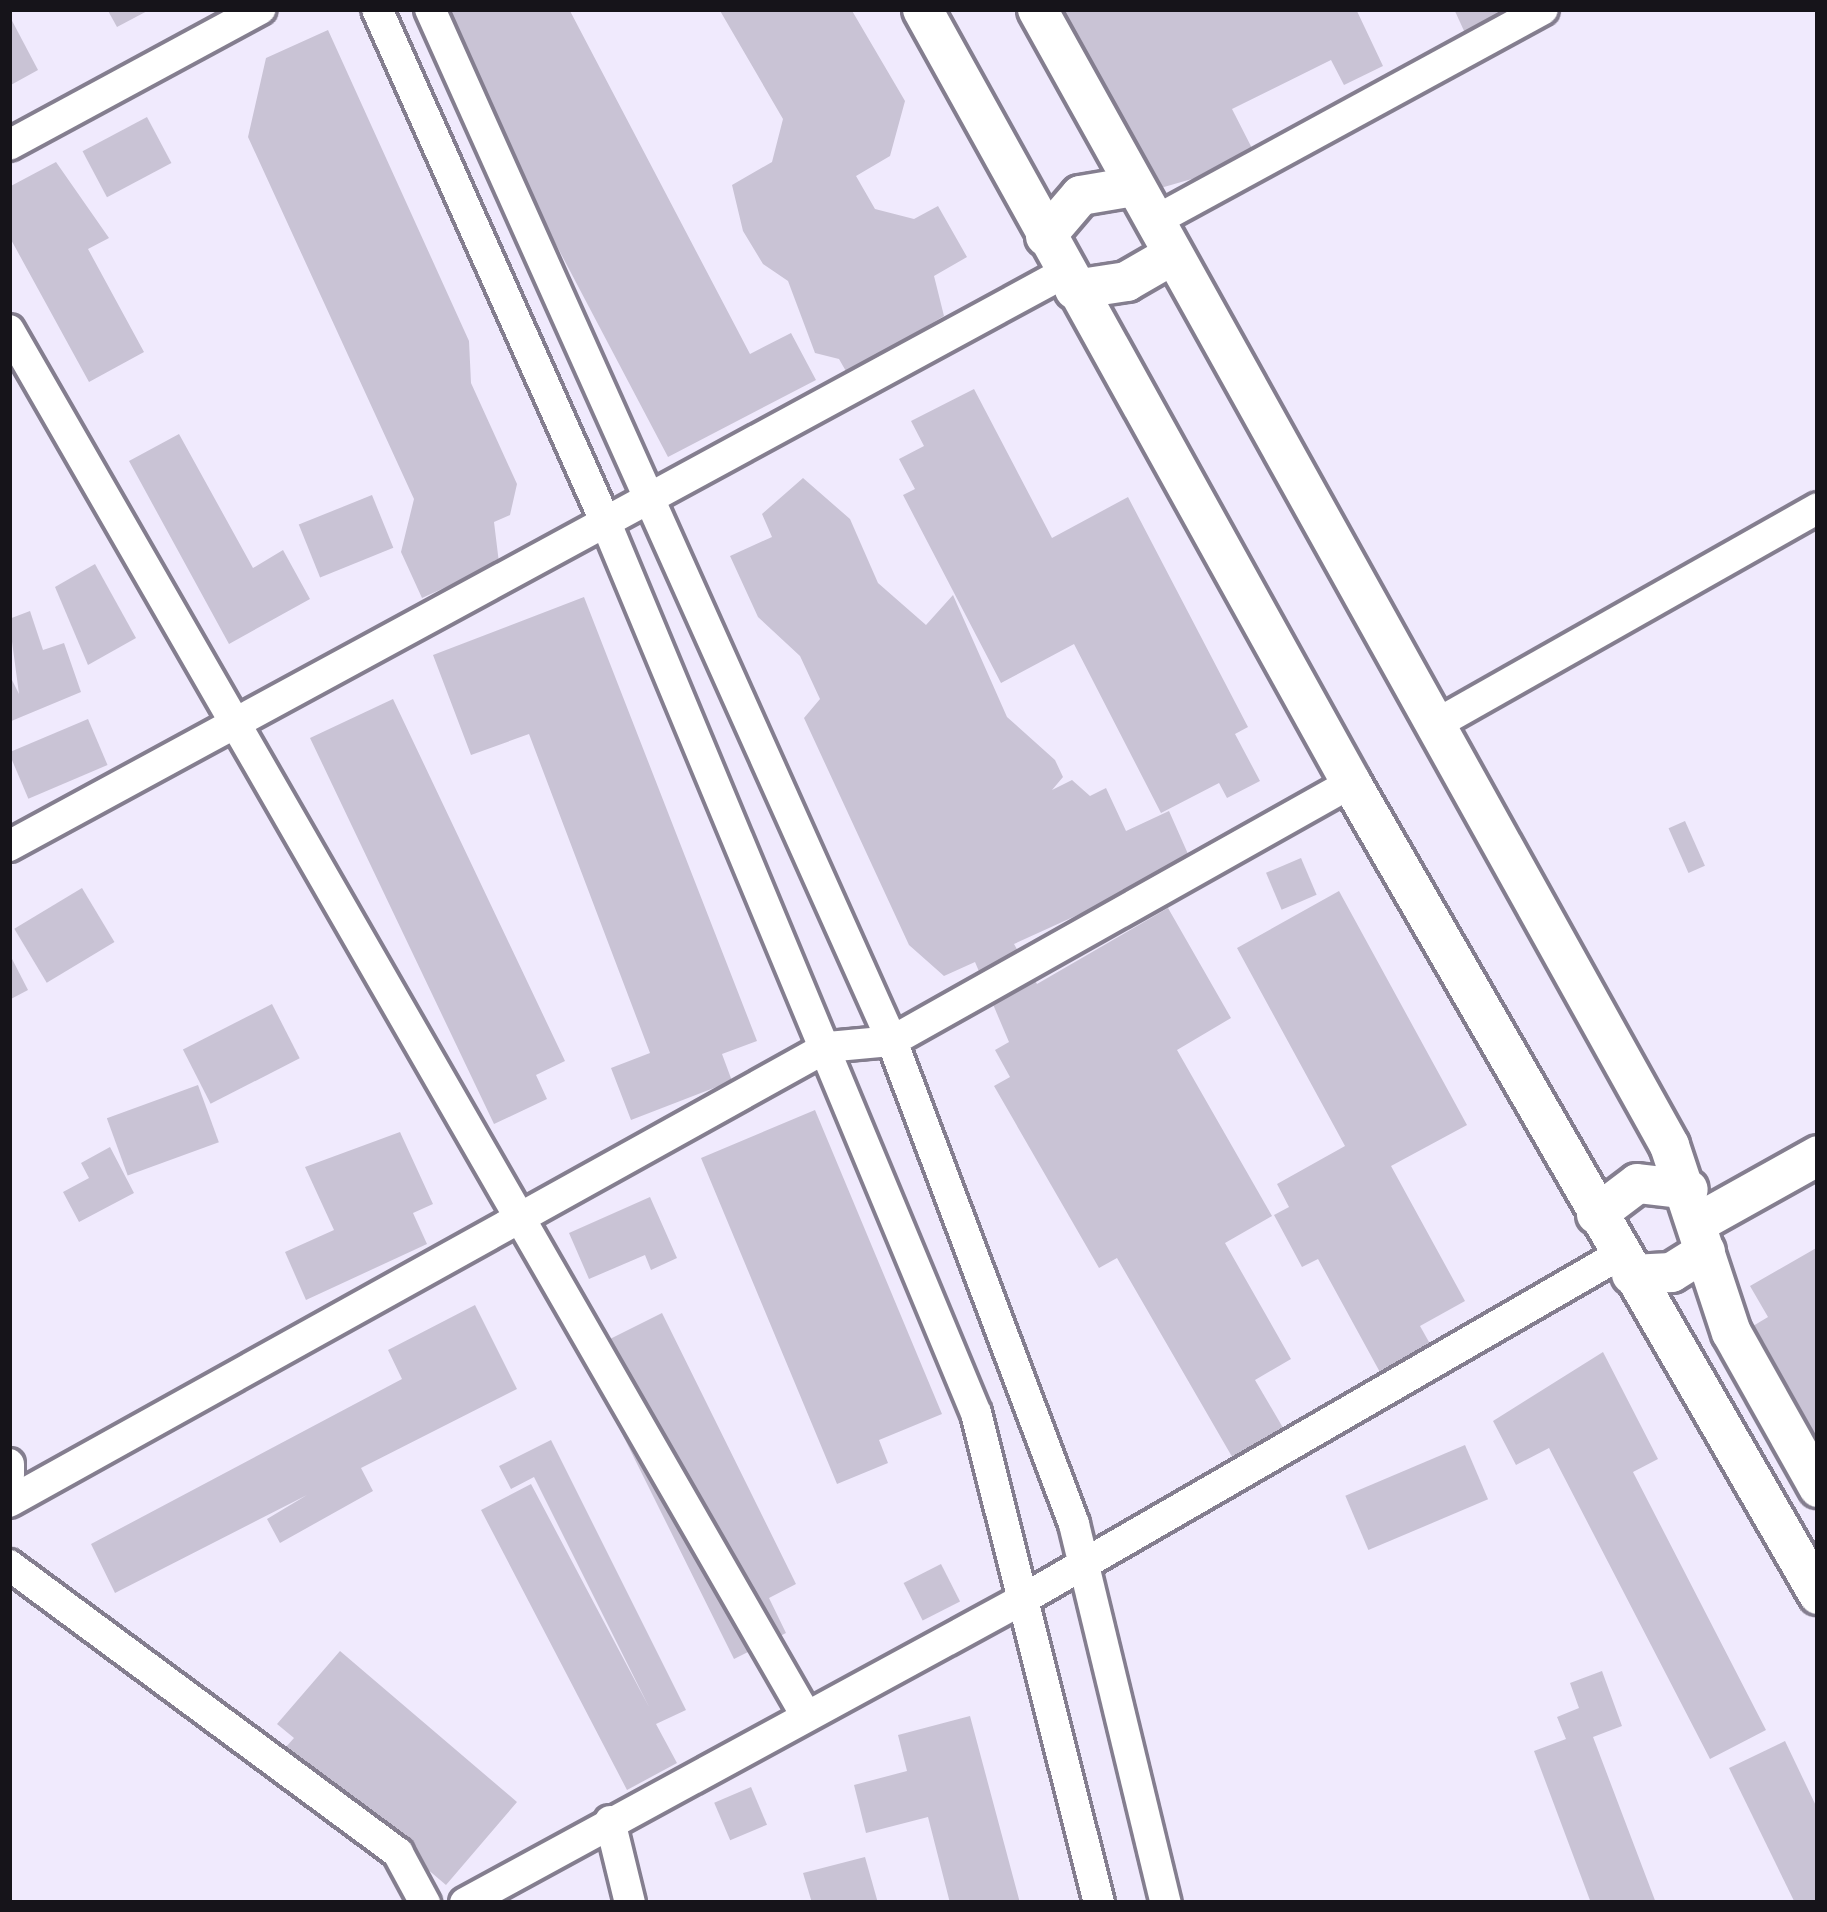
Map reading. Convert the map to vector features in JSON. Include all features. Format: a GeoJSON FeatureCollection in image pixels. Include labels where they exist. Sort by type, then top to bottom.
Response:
{"type":"FeatureCollection","features":[{"type":"Feature","properties":{"kind":"street"},"geometry":{"type":"LineString","coordinates":[[9,145],[261,9]]}},
{"type":"Feature","properties":{"kind":"street"},"geometry":{"type":"LineString","coordinates":[[377,9],[606,523],[976,1413],[1099,1903]]}},
{"type":"Feature","properties":{"kind":"street"},"geometry":{"type":"LineString","coordinates":[[430,9],[892,1041],[1083,1561],[1166,1903]]}},
{"type":"Feature","properties":{"kind":"street"},"geometry":{"type":"LineString","coordinates":[[922,9],[1351,783],[1818,1594]]}},
{"type":"Feature","properties":{"kind":"street"},"geometry":{"type":"LineString","coordinates":[[1037,9],[1162,239],[1440,722],[1697,1220],[1731,1332],[1818,1487]]}},
{"type":"Feature","properties":{"kind":"street"},"geometry":{"type":"LineString","coordinates":[[9,846],[606,523],[1069,281],[1126,280],[1162,239],[1543,9]]}},
{"type":"Feature","properties":{"kind":"street"},"geometry":{"type":"LineString","coordinates":[[1045,236],[1080,195],[1133,186]]}},
{"type":"Feature","properties":{"kind":"street"},"geometry":{"type":"LineString","coordinates":[[9,329],[233,725],[524,1214],[804,1712]]}},
{"type":"Feature","properties":{"kind":"street"},"geometry":{"type":"LineString","coordinates":[[1440,722],[1818,508]]}},
{"type":"Feature","properties":{"kind":"street"},"geometry":{"type":"LineString","coordinates":[[9,1502],[827,1047],[892,1041],[1351,783]]}},
{"type":"Feature","properties":{"kind":"street"},"geometry":{"type":"LineString","coordinates":[[465,1903],[804,1712],[1025,1598],[1083,1561],[1625,1265],[1671,1272],[1697,1220],[1818,1155]]}},
{"type":"Feature","properties":{"kind":"street"},"geometry":{"type":"LineString","coordinates":[[1596,1214],[1637,1184],[1697,1220]]}},
{"type":"Feature","properties":{"kind":"street"},"geometry":{"type":"LineString","coordinates":[[9,1464],[9,1474]]}},
{"type":"Feature","properties":{"kind":"street"},"geometry":{"type":"LineString","coordinates":[[9,1564],[398,1853],[425,1903]]}},
{"type":"Feature","properties":{"kind":"street"},"geometry":{"type":"LineString","coordinates":[[610,1821],[630,1903]]}},
{"type":"Feature","properties":{"kind":"building"},"geometry":{"type":"Polygon","coordinates":[[[107,9],[151,9],[117,27],[107,9]]]}},
{"type":"Feature","properties":{"kind":"building"},"geometry":{"type":"Polygon","coordinates":[[[432,9],[569,9],[750,354],[791,333],[816,380],[668,457],[432,9]]]}},
{"type":"Feature","properties":{"kind":"building"},"geometry":{"type":"Polygon","coordinates":[[[719,9],[851,9],[905,101],[890,156],[856,176],[875,209],[914,219],[938,206],[967,257],[934,276],[944,316],[847,373],[839,359],[815,353],[788,281],[763,264],[743,231],[732,185],[772,162],[783,119],[719,9]]]}},
{"type":"Feature","properties":{"kind":"building"},"geometry":{"type":"Polygon","coordinates":[[[1060,9],[1356,9],[1383,66],[1344,85],[1331,60],[1232,109],[1258,160],[1157,189],[1050,14],[1060,9]]]}},
{"type":"Feature","properties":{"kind":"building"},"geometry":{"type":"Polygon","coordinates":[[[1454,9],[1514,9],[1465,33],[1454,9]]]}},
{"type":"Feature","properties":{"kind":"building"},"geometry":{"type":"Polygon","coordinates":[[[9,15],[38,70],[9,86],[9,15]]]}},
{"type":"Feature","properties":{"kind":"building"},"geometry":{"type":"Polygon","coordinates":[[[328,30],[469,341],[471,383],[517,484],[510,515],[494,522],[499,563],[422,598],[401,552],[414,499],[248,137],[266,58],[328,30]]]}},
{"type":"Feature","properties":{"kind":"building"},"geometry":{"type":"Polygon","coordinates":[[[147,117],[171,163],[107,197],[83,151],[147,117]]]}},
{"type":"Feature","properties":{"kind":"building"},"geometry":{"type":"Polygon","coordinates":[[[56,162],[109,238],[88,249],[144,352],[89,382],[9,236],[9,187],[56,162]]]}},
{"type":"Feature","properties":{"kind":"building"},"geometry":{"type":"Polygon","coordinates":[[[974,389],[1052,538],[1128,497],[1248,727],[1235,734],[1260,781],[1227,798],[1219,783],[1161,813],[1074,644],[1001,683],[903,495],[915,489],[899,459],[924,446],[911,421],[974,389]]]}},
{"type":"Feature","properties":{"kind":"building"},"geometry":{"type":"Polygon","coordinates":[[[179,434],[253,568],[283,550],[310,599],[229,644],[129,461],[179,434]]]}},
{"type":"Feature","properties":{"kind":"building"},"geometry":{"type":"Polygon","coordinates":[[[803,478],[850,519],[878,583],[926,625],[953,595],[1007,717],[1055,760],[1063,777],[1052,790],[1072,780],[1090,796],[1106,788],[1126,831],[1169,811],[1192,863],[1014,944],[1037,984],[1168,908],[1231,1018],[1177,1050],[1272,1216],[1225,1243],[1291,1359],[1255,1380],[1289,1438],[1238,1467],[1117,1258],[1099,1268],[994,1086],[1010,1077],[995,1050],[1009,1042],[975,962],[944,976],[909,945],[804,718],[820,699],[800,656],[758,617],[730,556],[772,537],[762,514],[803,478]]]}},
{"type":"Feature","properties":{"kind":"building"},"geometry":{"type":"Polygon","coordinates":[[[372,495],[393,548],[320,577],[299,525],[372,495]]]}},
{"type":"Feature","properties":{"kind":"building"},"geometry":{"type":"Polygon","coordinates":[[[95,564],[136,638],[88,665],[55,587],[95,564]]]}},
{"type":"Feature","properties":{"kind":"building"},"geometry":{"type":"Polygon","coordinates":[[[584,597],[757,1041],[722,1054],[732,1081],[631,1120],[611,1068],[650,1053],[529,734],[471,755],[433,655],[584,597]]]}},
{"type":"Feature","properties":{"kind":"building"},"geometry":{"type":"Polygon","coordinates":[[[30,611],[43,650],[64,643],[81,692],[9,722],[9,674],[19,694],[9,619],[30,611]]]}},
{"type":"Feature","properties":{"kind":"building"},"geometry":{"type":"Polygon","coordinates":[[[393,699],[565,1061],[536,1075],[547,1099],[494,1124],[310,738],[393,699]]]}},
{"type":"Feature","properties":{"kind":"building"},"geometry":{"type":"Polygon","coordinates":[[[88,719],[108,765],[28,799],[9,753],[88,719]]]}},
{"type":"Feature","properties":{"kind":"building"},"geometry":{"type":"Polygon","coordinates":[[[1685,821],[1705,866],[1688,873],[1669,828],[1685,821]]]}},
{"type":"Feature","properties":{"kind":"building"},"geometry":{"type":"Polygon","coordinates":[[[1301,858],[1317,895],[1282,910],[1266,873],[1301,858]]]}},
{"type":"Feature","properties":{"kind":"building"},"geometry":{"type":"Polygon","coordinates":[[[82,888],[114,942],[47,983],[14,929],[82,888]]]}},
{"type":"Feature","properties":{"kind":"building"},"geometry":{"type":"Polygon","coordinates":[[[1339,891],[1467,1125],[1391,1166],[1465,1301],[1420,1326],[1438,1358],[1387,1385],[1318,1259],[1302,1267],[1274,1215],[1289,1207],[1277,1184],[1345,1146],[1237,948],[1339,891]]]}},
{"type":"Feature","properties":{"kind":"building"},"geometry":{"type":"Polygon","coordinates":[[[9,953],[28,990],[9,1000],[9,953]]]}},
{"type":"Feature","properties":{"kind":"building"},"geometry":{"type":"Polygon","coordinates":[[[272,1004],[300,1058],[211,1104],[183,1049],[272,1004]]]}},
{"type":"Feature","properties":{"kind":"building"},"geometry":{"type":"Polygon","coordinates":[[[198,1085],[219,1142],[128,1175],[107,1118],[198,1085]]]}},
{"type":"Feature","properties":{"kind":"building"},"geometry":{"type":"Polygon","coordinates":[[[815,1110],[942,1414],[879,1440],[888,1463],[837,1484],[701,1158],[815,1110]]]}},
{"type":"Feature","properties":{"kind":"building"},"geometry":{"type":"Polygon","coordinates":[[[400,1132],[433,1204],[413,1213],[427,1244],[306,1300],[285,1252],[334,1230],[305,1167],[400,1132]]]}},
{"type":"Feature","properties":{"kind":"building"},"geometry":{"type":"Polygon","coordinates":[[[110,1147],[134,1193],[79,1222],[63,1192],[89,1178],[81,1163],[110,1147]]]}},
{"type":"Feature","properties":{"kind":"building"},"geometry":{"type":"Polygon","coordinates":[[[650,1197],[677,1258],[651,1270],[645,1255],[589,1279],[569,1233],[650,1197]]]}},
{"type":"Feature","properties":{"kind":"building"},"geometry":{"type":"Polygon","coordinates":[[[1818,1247],[1818,1465],[1743,1332],[1768,1317],[1750,1286],[1818,1247]]]}},
{"type":"Feature","properties":{"kind":"building"},"geometry":{"type":"Polygon","coordinates":[[[475,1305],[517,1389],[361,1468],[373,1491],[280,1543],[267,1519],[307,1495],[115,1593],[91,1544],[402,1379],[388,1350],[475,1305]]]}},
{"type":"Feature","properties":{"kind":"building"},"geometry":{"type":"Polygon","coordinates":[[[662,1313],[796,1584],[769,1598],[786,1633],[734,1659],[582,1353],[662,1313]]]}},
{"type":"Feature","properties":{"kind":"building"},"geometry":{"type":"Polygon","coordinates":[[[1603,1352],[1658,1459],[1633,1472],[1766,1730],[1710,1759],[1549,1448],[1516,1465],[1493,1421],[1603,1352]]]}},
{"type":"Feature","properties":{"kind":"building"},"geometry":{"type":"Polygon","coordinates":[[[551,1440],[686,1710],[656,1724],[677,1763],[627,1790],[481,1510],[531,1484],[649,1707],[534,1477],[511,1489],[499,1466],[551,1440]]]}},
{"type":"Feature","properties":{"kind":"building"},"geometry":{"type":"Polygon","coordinates":[[[1465,1445],[1488,1499],[1368,1550],[1345,1496],[1465,1445]]]}},
{"type":"Feature","properties":{"kind":"building"},"geometry":{"type":"Polygon","coordinates":[[[941,1564],[960,1601],[923,1620],[904,1583],[941,1564]]]}},
{"type":"Feature","properties":{"kind":"building"},"geometry":{"type":"Polygon","coordinates":[[[340,1651],[517,1802],[446,1885],[285,1748],[294,1738],[277,1724],[340,1651]]]}},
{"type":"Feature","properties":{"kind":"building"},"geometry":{"type":"Polygon","coordinates":[[[1602,1671],[1622,1726],[1593,1737],[1656,1903],[1591,1903],[1534,1751],[1566,1739],[1557,1717],[1579,1708],[1570,1683],[1602,1671]]]}},
{"type":"Feature","properties":{"kind":"building"},"geometry":{"type":"Polygon","coordinates":[[[970,1716],[1020,1903],[950,1903],[928,1817],[866,1833],[854,1785],[907,1771],[898,1735],[970,1716]]]}},
{"type":"Feature","properties":{"kind":"building"},"geometry":{"type":"Polygon","coordinates":[[[1785,1741],[1818,1810],[1818,1903],[1795,1903],[1729,1768],[1785,1741]]]}},
{"type":"Feature","properties":{"kind":"building"},"geometry":{"type":"Polygon","coordinates":[[[751,1787],[767,1825],[730,1840],[714,1803],[751,1787]]]}},
{"type":"Feature","properties":{"kind":"building"},"geometry":{"type":"Polygon","coordinates":[[[865,1857],[878,1903],[812,1903],[803,1873],[865,1857]]]}}]}
